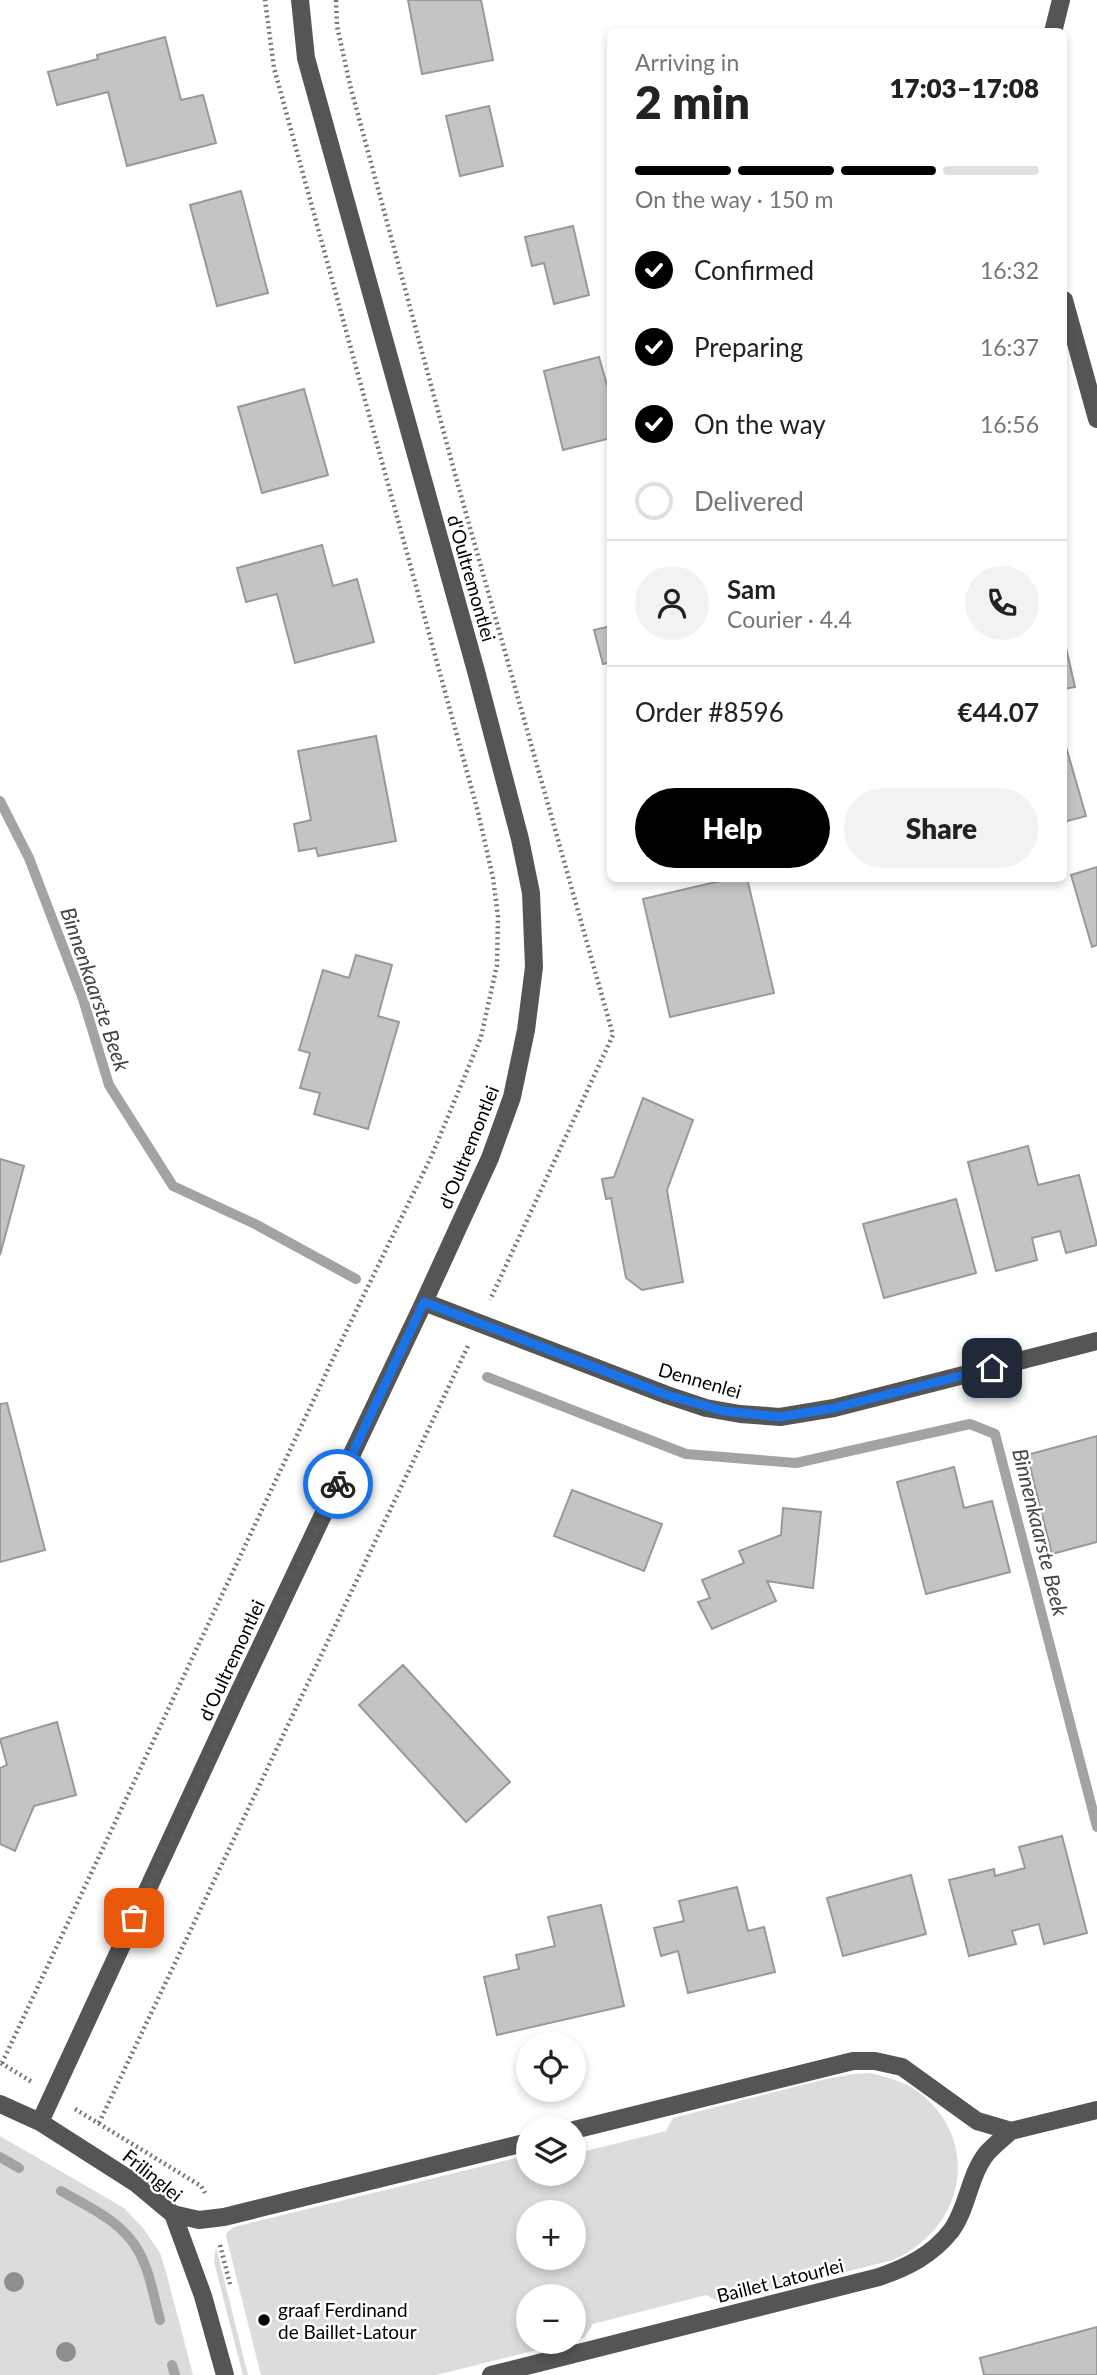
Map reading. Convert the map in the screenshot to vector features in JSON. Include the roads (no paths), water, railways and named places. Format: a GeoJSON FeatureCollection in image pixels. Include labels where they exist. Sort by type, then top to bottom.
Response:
{"type":"FeatureCollection","features":[{"type":"Feature","properties":{"kind":"street","name":"d'Oultremontlei"},"geometry":{"type":"LineString","coordinates":[[40,2122],[490,1158],[512,1097],[526,1030],[534,967],[531,893],[520,839],[480,684],[306,58],[300,0]]}},
{"type":"Feature","properties":{"kind":"street"},"geometry":{"type":"LineString","coordinates":[[1054,28],[1061,0]]}},
{"type":"Feature","properties":{"kind":"street"},"geometry":{"type":"LineString","coordinates":[[1067,311],[1097,419]]}},
{"type":"Feature","properties":{"kind":"street","name":"Dennenlei"},"geometry":{"type":"LineString","coordinates":[[424,1302],[706,1408],[780,1417],[834,1408],[1097,1341]]}},
{"type":"Feature","properties":{"kind":"street"},"geometry":{"type":"LineString","coordinates":[[586,2127],[853,2061],[875,2061],[902,2067],[977,2121],[1011,2132]]}},
{"type":"Feature","properties":{"kind":"street","name":"Frilinglei"},"geometry":{"type":"LineString","coordinates":[[0,2104],[40,2122],[137,2184],[173,2214],[204,2296],[225,2375]]}},
{"type":"Feature","properties":{"kind":"street","name":"Baillet Latourlei"},"geometry":{"type":"LineString","coordinates":[[492,2375],[905,2268],[924,2258],[951,2230],[987,2153],[1011,2132],[1097,2110]]}},
{"type":"Feature","properties":{"kind":"street"},"geometry":{"type":"LineString","coordinates":[[173,2214],[199,2220],[224,2217],[516,2145]]}},
{"type":"Feature","properties":{"kind":"waterway","name":"Binnenkaarste Beek"},"geometry":{"type":"LineString","coordinates":[[0,801],[29,858],[83,999],[109,1085],[173,1186],[255,1224],[356,1279]]}},
{"type":"Feature","properties":{"kind":"waterway","name":"Binnenkaarste Beek"},"geometry":{"type":"LineString","coordinates":[[487,1377],[686,1454],[796,1463],[970,1424],[995,1434],[1097,1827]]}},
{"type":"Feature","properties":{"kind":"waterway"},"geometry":{"type":"LineString","coordinates":[[0,2157],[19,2168]]}},
{"type":"Feature","properties":{"kind":"waterway"},"geometry":{"type":"LineString","coordinates":[[61,2191],[105,2216],[132,2241],[146,2268],[160,2320]]}},
{"type":"Feature","properties":{"kind":"waterway"},"geometry":{"type":"LineString","coordinates":[[172,2365],[175,2375]]}},
{"type":"Feature","properties":{"kind":"place","name":"graaf Ferdinand de Baillet-Latour"},"geometry":{"type":"Point","coordinates":[264,2320]}}]}
